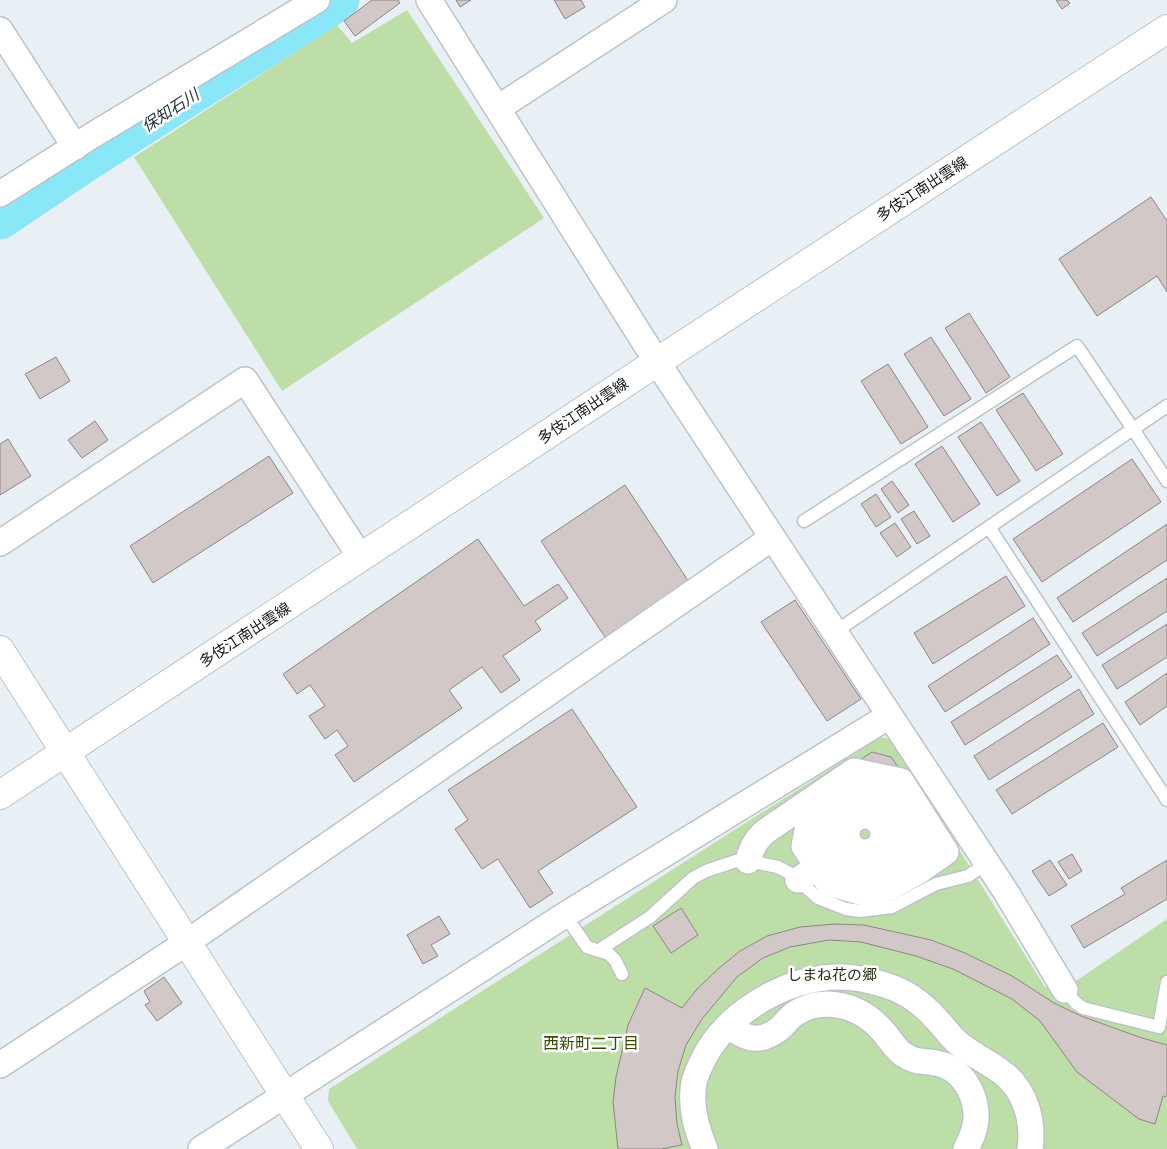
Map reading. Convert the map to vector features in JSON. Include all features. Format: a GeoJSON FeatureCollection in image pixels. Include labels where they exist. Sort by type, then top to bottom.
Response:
{"type":"FeatureCollection","features":[{"type":"Feature","properties":{"kind":"main road","name":"多伎江南出雲線"},"geometry":{"type":"LineString","coordinates":[[0,795],[1167,29]]}},
{"type":"Feature","properties":{"kind":"main road"},"geometry":{"type":"LineString","coordinates":[[0,650],[319,1149]]}},
{"type":"Feature","properties":{"kind":"street"},"geometry":{"type":"LineString","coordinates":[[0,194],[75,146],[317,0]]}},
{"type":"Feature","properties":{"kind":"street"},"geometry":{"type":"LineString","coordinates":[[429,0],[657,362],[987,863],[1065,990]]}},
{"type":"Feature","properties":{"kind":"street"},"geometry":{"type":"LineString","coordinates":[[498,108],[664,0]]}},
{"type":"Feature","properties":{"kind":"street"},"geometry":{"type":"LineString","coordinates":[[0,30],[75,146]]}},
{"type":"Feature","properties":{"kind":"street"},"geometry":{"type":"LineString","coordinates":[[0,542],[245,380],[361,558]]}},
{"type":"Feature","properties":{"kind":"street"},"geometry":{"type":"LineString","coordinates":[[0,1065],[186,942],[772,538]]}},
{"type":"Feature","properties":{"kind":"street"},"geometry":{"type":"LineString","coordinates":[[201,1149],[565,915],[889,716]]}},
{"type":"Feature","properties":{"kind":"street"},"geometry":{"type":"LineString","coordinates":[[846,909],[855,834],[854,771],[814,801],[855,834],[908,900]]}},
{"type":"Feature","properties":{"kind":"street"},"geometry":{"type":"LineString","coordinates":[[833,786],[855,834]]}},
{"type":"Feature","properties":{"kind":"street"},"geometry":{"type":"LineString","coordinates":[[748,861],[750,852],[758,838],[855,834],[928,824],[946,852],[921,860],[874,896],[828,883],[855,834]]}},
{"type":"Feature","properties":{"kind":"street"},"geometry":{"type":"LineString","coordinates":[[804,846],[855,834],[921,860]]}},
{"type":"Feature","properties":{"kind":"street"},"geometry":{"type":"LineString","coordinates":[[705,1149],[697,1131],[692,1089],[698,1069],[716,1037],[752,1006],[772,994],[790,986],[824,978],[840,977],[865,980],[889,986],[908,994],[938,1020],[958,1044],[1004,1074],[1017,1087],[1026,1105],[1031,1124],[1030,1149]]}},
{"type":"Feature","properties":{"kind":"street"},"geometry":{"type":"LineString","coordinates":[[731,1028],[742,1036],[753,1039],[762,1038],[778,1029],[794,1014],[807,1008],[829,1004],[856,1009],[880,1027],[897,1049],[905,1055],[922,1062],[941,1064],[950,1068],[967,1084],[972,1093],[976,1114],[975,1127],[966,1149]]}},
{"type":"Feature","properties":{"kind":"lane"},"geometry":{"type":"LineString","coordinates":[[804,521],[1077,346],[1167,481]]}},
{"type":"Feature","properties":{"kind":"lane"},"geometry":{"type":"LineString","coordinates":[[835,632],[1167,406]]}},
{"type":"Feature","properties":{"kind":"lane"},"geometry":{"type":"LineString","coordinates":[[989,527],[1167,800]]}},
{"type":"Feature","properties":{"kind":"lane"},"geometry":{"type":"LineString","coordinates":[[855,834],[818,898],[846,909],[876,910],[892,907],[936,884],[968,876],[987,863]]}},
{"type":"Feature","properties":{"kind":"lane"},"geometry":{"type":"LineString","coordinates":[[598,950],[650,917],[699,874],[736,861],[748,861],[778,867],[792,874],[855,834]]}},
{"type":"Feature","properties":{"kind":"lane"},"geometry":{"type":"LineString","coordinates":[[565,915],[587,947],[609,954],[615,960],[622,974]]}},
{"type":"Feature","properties":{"kind":"lane"},"geometry":{"type":"LineString","coordinates":[[1065,990],[1083,1008],[1159,1027],[1167,982]]}},
{"type":"Feature","properties":{"kind":"green space"},"geometry":{"type":"Polygon","coordinates":[[[407,10],[544,218],[282,391],[134,157],[337,25],[352,43],[407,10]]]}},
{"type":"Feature","properties":{"kind":"green space","name":"しまね花の郷"},"geometry":{"type":"Polygon","coordinates":[[[880,737],[890,739],[1045,987],[1073,983],[1167,919],[1167,1149],[357,1149],[328,1101],[329,1089],[880,737]]]}},
{"type":"Feature","properties":{"kind":"building"},"geometry":{"type":"Polygon","coordinates":[[[372,0],[398,0],[400,3],[355,36],[344,21],[372,0]]]}},
{"type":"Feature","properties":{"kind":"building"},"geometry":{"type":"Polygon","coordinates":[[[456,0],[471,0],[460,7],[456,0]]]}},
{"type":"Feature","properties":{"kind":"building"},"geometry":{"type":"Polygon","coordinates":[[[554,0],[581,0],[585,7],[565,19],[554,0]]]}},
{"type":"Feature","properties":{"kind":"building"},"geometry":{"type":"Polygon","coordinates":[[[1056,0],[1067,0],[1070,3],[1062,9],[1056,0]]]}},
{"type":"Feature","properties":{"kind":"building"},"geometry":{"type":"Polygon","coordinates":[[[1151,197],[1167,221],[1167,292],[1157,276],[1097,316],[1059,259],[1151,197]]]}},
{"type":"Feature","properties":{"kind":"building"},"geometry":{"type":"Polygon","coordinates":[[[969,313],[1010,377],[986,393],[945,328],[969,313]]]}},
{"type":"Feature","properties":{"kind":"building"},"geometry":{"type":"Polygon","coordinates":[[[931,337],[971,399],[944,416],[904,354],[931,337]]]}},
{"type":"Feature","properties":{"kind":"building"},"geometry":{"type":"Polygon","coordinates":[[[56,357],[70,381],[40,399],[25,374],[56,357]]]}},
{"type":"Feature","properties":{"kind":"building"},"geometry":{"type":"Polygon","coordinates":[[[888,364],[928,427],[901,444],[861,381],[888,364]]]}},
{"type":"Feature","properties":{"kind":"building"},"geometry":{"type":"Polygon","coordinates":[[[1023,393],[1063,454],[1036,471],[996,410],[1023,393]]]}},
{"type":"Feature","properties":{"kind":"building"},"geometry":{"type":"Polygon","coordinates":[[[95,421],[108,440],[82,458],[68,440],[95,421]]]}},
{"type":"Feature","properties":{"kind":"building"},"geometry":{"type":"Polygon","coordinates":[[[981,422],[1020,481],[997,496],[958,437],[981,422]]]}},
{"type":"Feature","properties":{"kind":"building"},"geometry":{"type":"Polygon","coordinates":[[[8,439],[31,476],[0,495],[0,444],[8,439]]]}},
{"type":"Feature","properties":{"kind":"building"},"geometry":{"type":"Polygon","coordinates":[[[942,446],[980,504],[953,522],[915,464],[942,446]]]}},
{"type":"Feature","properties":{"kind":"building"},"geometry":{"type":"Polygon","coordinates":[[[269,456],[293,493],[153,583],[130,546],[269,456]]]}},
{"type":"Feature","properties":{"kind":"building"},"geometry":{"type":"Polygon","coordinates":[[[1132,459],[1161,502],[1042,582],[1013,539],[1132,459]]]}},
{"type":"Feature","properties":{"kind":"building"},"geometry":{"type":"Polygon","coordinates":[[[892,481],[909,505],[898,513],[881,489],[892,481]]]}},
{"type":"Feature","properties":{"kind":"building"},"geometry":{"type":"Polygon","coordinates":[[[625,485],[689,582],[605,637],[541,541],[625,485]]]}},
{"type":"Feature","properties":{"kind":"building"},"geometry":{"type":"Polygon","coordinates":[[[876,494],[891,517],[876,527],[861,504],[876,494]]]}},
{"type":"Feature","properties":{"kind":"building"},"geometry":{"type":"Polygon","coordinates":[[[914,511],[930,536],[917,544],[901,519],[914,511]]]}},
{"type":"Feature","properties":{"kind":"building"},"geometry":{"type":"Polygon","coordinates":[[[895,523],[911,547],[897,557],[880,533],[895,523]]]}},
{"type":"Feature","properties":{"kind":"building"},"geometry":{"type":"Polygon","coordinates":[[[1167,524],[1167,560],[1073,622],[1057,598],[1167,524]]]}},
{"type":"Feature","properties":{"kind":"building"},"geometry":{"type":"Polygon","coordinates":[[[478,539],[524,606],[558,584],[568,598],[535,621],[541,630],[503,656],[520,680],[501,693],[482,667],[449,690],[462,708],[354,782],[335,755],[348,746],[337,730],[325,739],[309,716],[325,706],[310,685],[297,694],[283,674],[478,539]]]}},
{"type":"Feature","properties":{"kind":"building"},"geometry":{"type":"Polygon","coordinates":[[[1006,576],[1025,606],[933,664],[914,633],[1006,576]]]}},
{"type":"Feature","properties":{"kind":"building"},"geometry":{"type":"Polygon","coordinates":[[[1167,578],[1167,611],[1097,656],[1082,633],[1167,578]]]}},
{"type":"Feature","properties":{"kind":"building"},"geometry":{"type":"Polygon","coordinates":[[[795,600],[861,699],[827,721],[761,622],[795,600]]]}},
{"type":"Feature","properties":{"kind":"building"},"geometry":{"type":"Polygon","coordinates":[[[1033,618],[1050,644],[945,712],[928,686],[1033,618]]]}},
{"type":"Feature","properties":{"kind":"building"},"geometry":{"type":"Polygon","coordinates":[[[1167,624],[1167,657],[1117,689],[1102,665],[1167,624]]]}},
{"type":"Feature","properties":{"kind":"building"},"geometry":{"type":"Polygon","coordinates":[[[1057,655],[1072,677],[965,745],[951,722],[1057,655]]]}},
{"type":"Feature","properties":{"kind":"building"},"geometry":{"type":"Polygon","coordinates":[[[1167,673],[1167,706],[1140,725],[1125,702],[1167,673]]]}},
{"type":"Feature","properties":{"kind":"building"},"geometry":{"type":"Polygon","coordinates":[[[1079,689],[1094,714],[989,780],[974,756],[1079,689]]]}},
{"type":"Feature","properties":{"kind":"building"},"geometry":{"type":"Polygon","coordinates":[[[572,709],[637,807],[538,871],[553,893],[530,908],[498,859],[482,869],[455,829],[468,820],[448,790],[572,709]]]}},
{"type":"Feature","properties":{"kind":"building"},"geometry":{"type":"Polygon","coordinates":[[[1103,723],[1118,747],[1012,814],[996,790],[1103,723]]]}},
{"type":"Feature","properties":{"kind":"building"},"geometry":{"type":"Polygon","coordinates":[[[872,752],[891,757],[898,767],[889,772],[884,764],[874,762],[866,767],[860,760],[872,752]]]}},
{"type":"Feature","properties":{"kind":"building"},"geometry":{"type":"Polygon","coordinates":[[[1072,854],[1082,871],[1069,879],[1058,862],[1072,854]]]}},
{"type":"Feature","properties":{"kind":"building"},"geometry":{"type":"Polygon","coordinates":[[[1050,860],[1067,885],[1049,896],[1032,871],[1050,860]]]}},
{"type":"Feature","properties":{"kind":"building"},"geometry":{"type":"Polygon","coordinates":[[[1167,860],[1167,899],[1084,948],[1071,926],[1125,894],[1121,888],[1167,860]]]}},
{"type":"Feature","properties":{"kind":"building"},"geometry":{"type":"Polygon","coordinates":[[[681,908],[698,935],[671,953],[653,926],[681,908]]]}},
{"type":"Feature","properties":{"kind":"building"},"geometry":{"type":"Polygon","coordinates":[[[439,916],[450,934],[431,945],[438,956],[423,964],[407,935],[439,916]]]}},
{"type":"Feature","properties":{"kind":"building"},"geometry":{"type":"Polygon","coordinates":[[[834,924],[864,925],[931,940],[965,953],[1012,976],[1054,1003],[1081,1016],[1167,1045],[1167,1097],[1163,1096],[1155,1124],[1139,1119],[1077,1072],[1040,1021],[1012,999],[953,969],[916,956],[861,942],[829,940],[790,947],[763,958],[737,977],[702,1019],[686,1045],[678,1071],[675,1097],[677,1124],[682,1145],[661,1149],[618,1149],[613,1102],[616,1077],[628,1025],[645,988],[682,1008],[697,989],[718,969],[740,951],[767,936],[800,927],[834,924]]]}},
{"type":"Feature","properties":{"kind":"building"},"geometry":{"type":"Polygon","coordinates":[[[164,977],[182,1003],[157,1021],[145,1005],[150,1002],[144,991],[164,977]]]}},
{"type":"Feature","properties":{"kind":"waterway","name":"保知石川"},"geometry":{"type":"LineString","coordinates":[[0,219],[86,161],[339,0]]}},
{"type":"Feature","properties":{"kind":"district","name":"西新町二丁目"},"geometry":{"type":"Point","coordinates":[591,1043]}}]}
